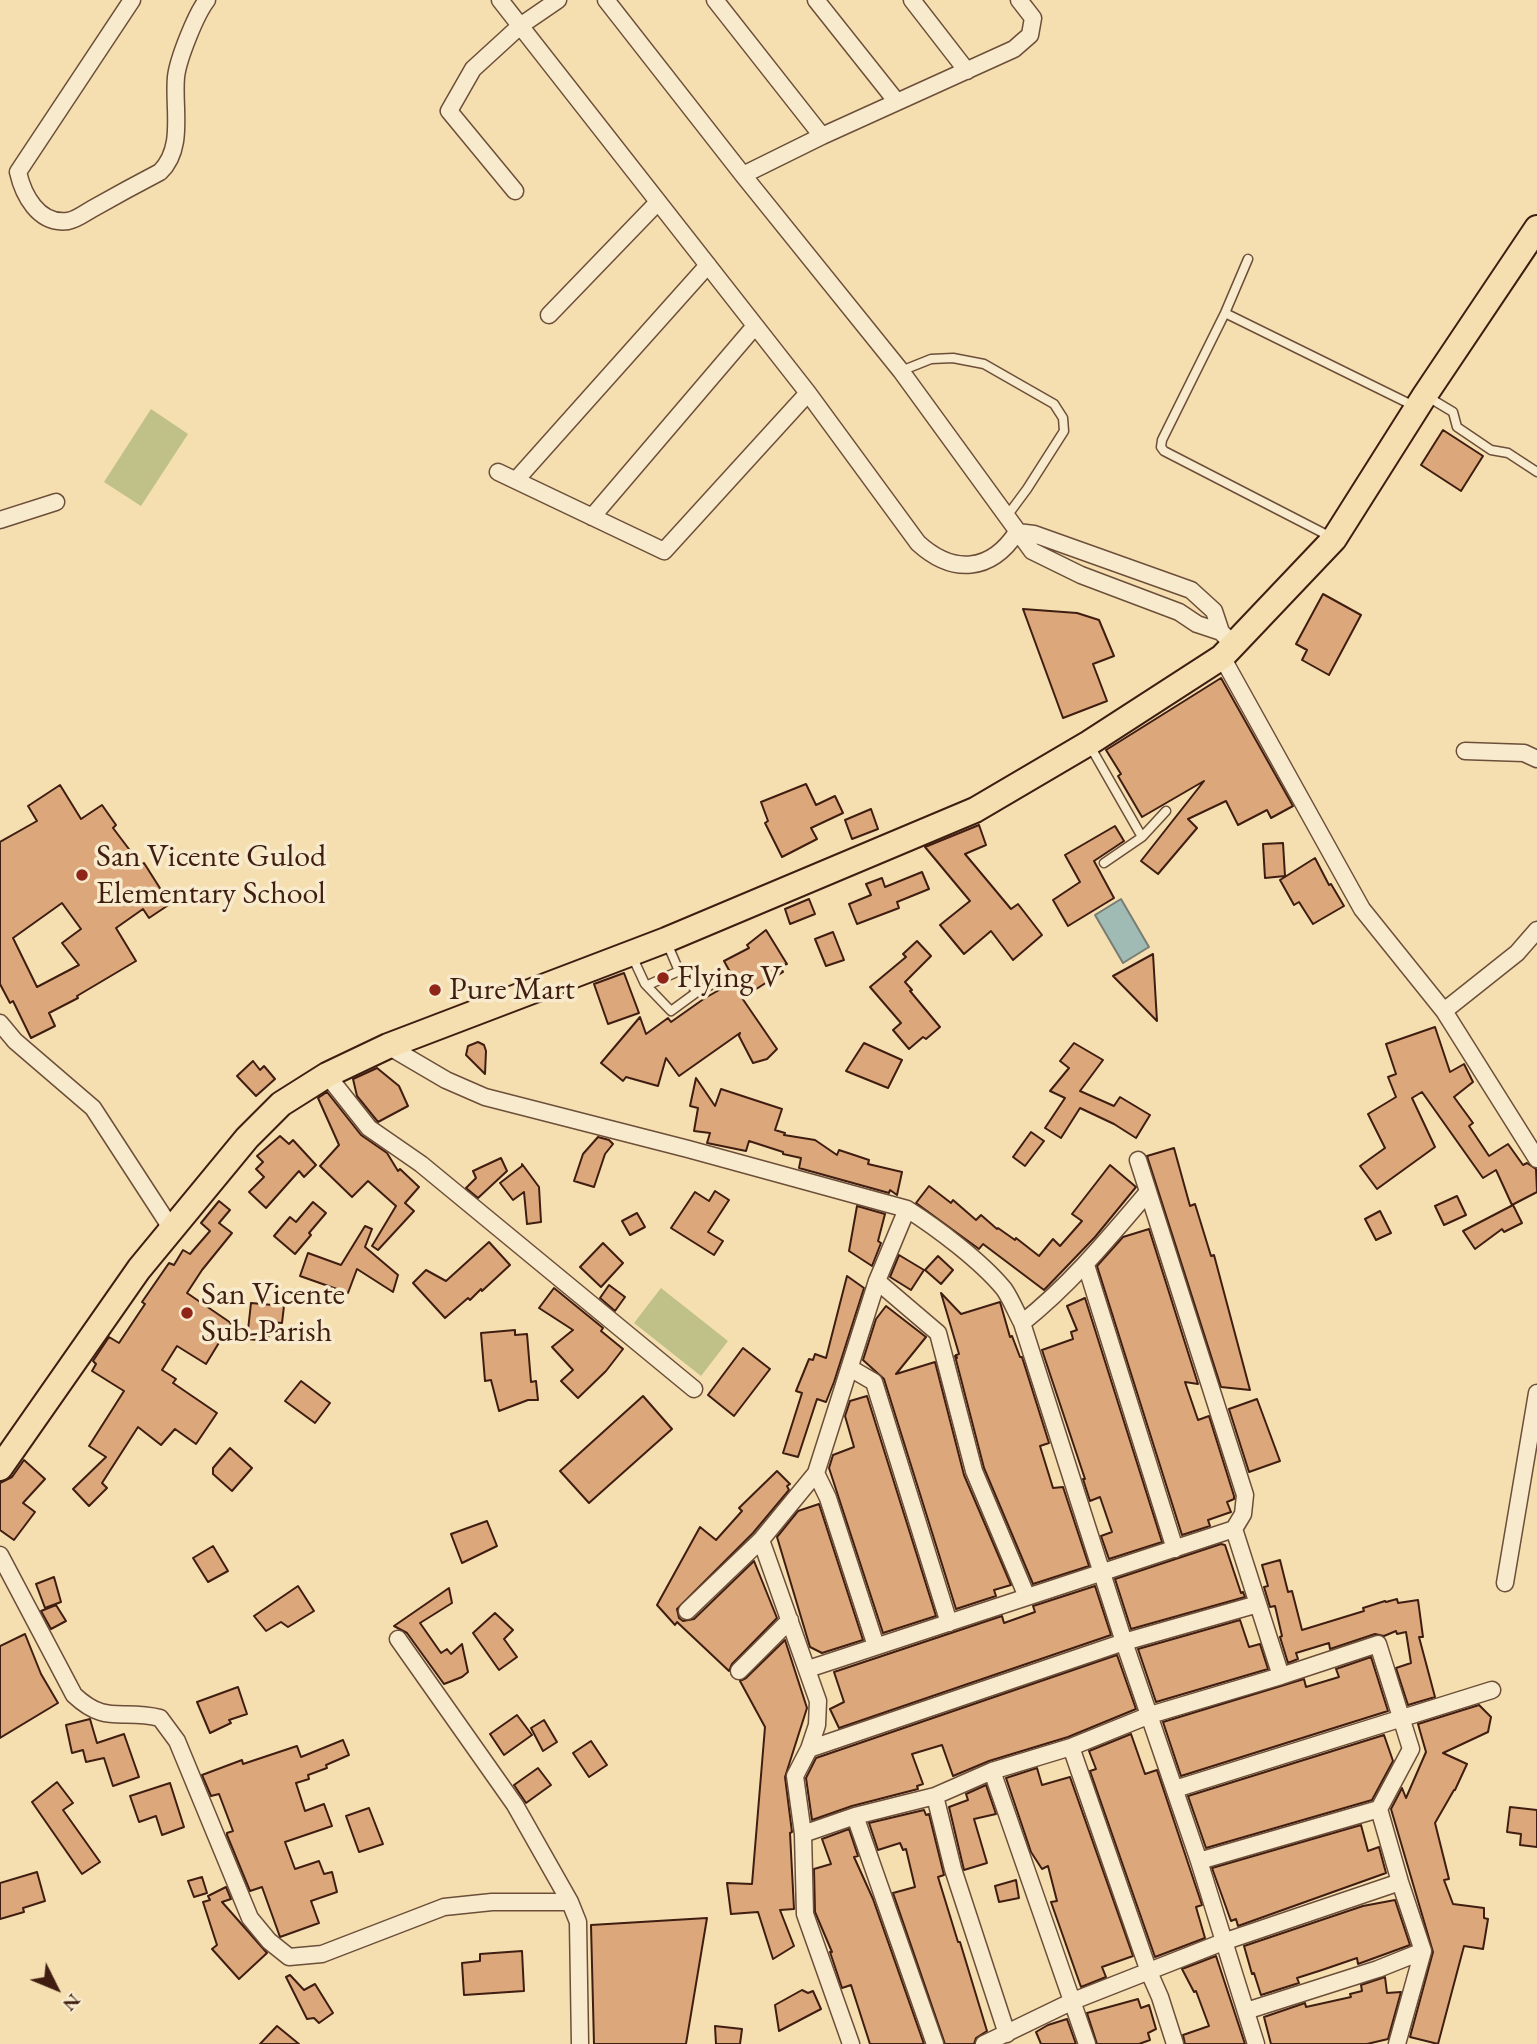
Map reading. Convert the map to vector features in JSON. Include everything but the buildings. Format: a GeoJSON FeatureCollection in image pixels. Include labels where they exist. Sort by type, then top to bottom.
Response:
{"type":"FeatureCollection","features":[{"type":"Feature","properties":{"kind":"main road"},"geometry":{"type":"LineString","coordinates":[[0,1468],[139,1269],[247,1138],[281,1104],[327,1075],[388,1046],[666,940],[975,810],[1089,743],[1226,645],[1334,539],[1421,401],[1537,228]]}},
{"type":"Feature","properties":{"kind":"street"},"geometry":{"type":"LineString","coordinates":[[132,0],[18,172],[29,202],[51,218],[69,221],[160,172],[167,165],[175,150],[176,74],[199,11],[207,0]]}},
{"type":"Feature","properties":{"kind":"street"},"geometry":{"type":"LineString","coordinates":[[500,0],[808,393],[918,543],[931,555],[960,565],[981,562],[1002,551],[1017,532]]}},
{"type":"Feature","properties":{"kind":"street"},"geometry":{"type":"LineString","coordinates":[[515,191],[449,111],[472,69],[520,26],[558,0]]}},
{"type":"Feature","properties":{"kind":"street"},"geometry":{"type":"LineString","coordinates":[[606,0],[901,370],[1032,551],[1081,575],[1179,612],[1226,645]]}},
{"type":"Feature","properties":{"kind":"street"},"geometry":{"type":"LineString","coordinates":[[715,0],[822,136]]}},
{"type":"Feature","properties":{"kind":"street"},"geometry":{"type":"LineString","coordinates":[[816,0],[897,102]]}},
{"type":"Feature","properties":{"kind":"street"},"geometry":{"type":"LineString","coordinates":[[912,0],[967,71]]}},
{"type":"Feature","properties":{"kind":"street"},"geometry":{"type":"LineString","coordinates":[[743,175],[1014,49],[1030,35],[1033,18],[1019,0]]}},
{"type":"Feature","properties":{"kind":"street"},"geometry":{"type":"LineString","coordinates":[[548,315],[658,202]]}},
{"type":"Feature","properties":{"kind":"street"},"geometry":{"type":"LineString","coordinates":[[516,480],[708,265]]}},
{"type":"Feature","properties":{"kind":"street"},"geometry":{"type":"LineString","coordinates":[[592,517],[755,326]]}},
{"type":"Feature","properties":{"kind":"street"},"geometry":{"type":"LineString","coordinates":[[498,472],[664,551],[808,393]]}},
{"type":"Feature","properties":{"kind":"street"},"geometry":{"type":"LineString","coordinates":[[0,520],[56,502]]}},
{"type":"Feature","properties":{"kind":"street"},"geometry":{"type":"LineString","coordinates":[[1017,532],[1034,534],[1191,590],[1214,611],[1226,645],[1362,909],[1444,1011],[1537,1159]]}},
{"type":"Feature","properties":{"kind":"street"},"geometry":{"type":"LineString","coordinates":[[1465,751],[1524,753],[1537,759]]}},
{"type":"Feature","properties":{"kind":"street"},"geometry":{"type":"LineString","coordinates":[[1444,1011],[1517,953],[1537,930]]}},
{"type":"Feature","properties":{"kind":"street"},"geometry":{"type":"LineString","coordinates":[[0,1023],[15,1041],[93,1108],[171,1228]]}},
{"type":"Feature","properties":{"kind":"street"},"geometry":{"type":"LineString","coordinates":[[388,1046],[446,1080],[485,1097],[907,1209],[925,1220],[992,1276],[1006,1292],[1022,1323],[1124,1642],[1199,1861],[1256,2044]]}},
{"type":"Feature","properties":{"kind":"street"},"geometry":{"type":"LineString","coordinates":[[327,1075],[369,1128],[421,1164],[694,1389]]}},
{"type":"Feature","properties":{"kind":"street"},"geometry":{"type":"LineString","coordinates":[[808,1669],[1234,1529],[1243,1514],[1245,1495],[1138,1160]]}},
{"type":"Feature","properties":{"kind":"street"},"geometry":{"type":"LineString","coordinates":[[1022,1323],[1052,1299],[1086,1265],[1148,1192]]}},
{"type":"Feature","properties":{"kind":"street"},"geometry":{"type":"LineString","coordinates":[[687,1611],[761,1540],[816,1473],[877,1281],[907,1209]]}},
{"type":"Feature","properties":{"kind":"street"},"geometry":{"type":"LineString","coordinates":[[1086,1265],[1175,1549]]}},
{"type":"Feature","properties":{"kind":"street"},"geometry":{"type":"LineString","coordinates":[[877,1281],[938,1333],[974,1471],[1027,1597]]}},
{"type":"Feature","properties":{"kind":"street"},"geometry":{"type":"LineString","coordinates":[[850,1368],[874,1382],[949,1623]]}},
{"type":"Feature","properties":{"kind":"street"},"geometry":{"type":"LineString","coordinates":[[1505,1583],[1537,1393]]}},
{"type":"Feature","properties":{"kind":"street"},"geometry":{"type":"LineString","coordinates":[[816,1473],[828,1498],[876,1647]]}},
{"type":"Feature","properties":{"kind":"street"},"geometry":{"type":"LineString","coordinates":[[1234,1529],[1281,1676]]}},
{"type":"Feature","properties":{"kind":"street"},"geometry":{"type":"LineString","coordinates":[[761,1540],[818,1701],[817,1725],[809,1749],[795,1776],[803,1834],[805,1914],[851,2044]]}},
{"type":"Feature","properties":{"kind":"street"},"geometry":{"type":"LineString","coordinates":[[0,1555],[74,1695],[89,1709],[106,1715],[143,1714],[160,1718],[177,1741],[250,1918],[269,1941],[289,1957],[322,1954],[444,1907],[492,1902],[570,1902]]}},
{"type":"Feature","properties":{"kind":"street"},"geometry":{"type":"LineString","coordinates":[[809,1749],[1124,1642],[1258,1604]]}},
{"type":"Feature","properties":{"kind":"street"},"geometry":{"type":"LineString","coordinates":[[739,1671],[790,1620]]}},
{"type":"Feature","properties":{"kind":"street"},"geometry":{"type":"LineString","coordinates":[[398,1639],[515,1805],[570,1902],[578,1922],[580,2044]]}},
{"type":"Feature","properties":{"kind":"street"},"geometry":{"type":"LineString","coordinates":[[803,1834],[855,1816],[935,1796],[992,1771],[1071,1747],[1150,1716],[1378,1644],[1411,1749],[1379,1809],[1423,1951],[1397,2044]]}},
{"type":"Feature","properties":{"kind":"street"},"geometry":{"type":"LineString","coordinates":[[1175,1789],[1492,1690]]}},
{"type":"Feature","properties":{"kind":"street"},"geometry":{"type":"LineString","coordinates":[[1071,1747],[1175,2044]]}},
{"type":"Feature","properties":{"kind":"street"},"geometry":{"type":"LineString","coordinates":[[992,1771],[1087,2044]]}},
{"type":"Feature","properties":{"kind":"street"},"geometry":{"type":"LineString","coordinates":[[935,1796],[953,1869],[1007,2034]]}},
{"type":"Feature","properties":{"kind":"street"},"geometry":{"type":"LineString","coordinates":[[1199,1861],[1379,1809]]}},
{"type":"Feature","properties":{"kind":"street"},"geometry":{"type":"LineString","coordinates":[[855,1816],[935,2044]]}},
{"type":"Feature","properties":{"kind":"street"},"geometry":{"type":"LineString","coordinates":[[984,2044],[1073,2001],[1223,1942],[1400,1882]]}},
{"type":"Feature","properties":{"kind":"street"},"geometry":{"type":"LineString","coordinates":[[1246,2011],[1378,1969],[1423,1951]]}},
{"type":"Feature","properties":{"kind":"lane"},"geometry":{"type":"LineString","coordinates":[[1248,260],[1161,447],[1164,451],[1334,539]]}},
{"type":"Feature","properties":{"kind":"lane"},"geometry":{"type":"LineString","coordinates":[[1225,313],[1421,401],[1453,412],[1457,427],[1491,450],[1508,453],[1537,472]]}},
{"type":"Feature","properties":{"kind":"lane"},"geometry":{"type":"LineString","coordinates":[[901,370],[931,359],[953,358],[984,364],[1054,404],[1063,418],[1063,431],[1006,518]]}},
{"type":"Feature","properties":{"kind":"lane"},"geometry":{"type":"LineString","coordinates":[[1089,743],[1142,836]]}},
{"type":"Feature","properties":{"kind":"lane"},"geometry":{"type":"LineString","coordinates":[[1104,863],[1142,836],[1167,811]]}},
{"type":"Feature","properties":{"kind":"lane"},"geometry":{"type":"LineString","coordinates":[[666,940],[679,970],[696,992]]}},
{"type":"Feature","properties":{"kind":"lane"},"geometry":{"type":"LineString","coordinates":[[631,954],[646,985],[671,1011],[696,992],[724,978]]}},
{"type":"Feature","properties":{"kind":"lane"},"geometry":{"type":"LineString","coordinates":[[646,985],[679,970]]}},
{"type":"Feature","properties":{"kind":"green space"},"geometry":{"type":"Polygon","coordinates":[[[151,409],[188,434],[141,506],[104,482],[151,409]]]}},
{"type":"Feature","properties":{"kind":"green space"},"geometry":{"type":"Polygon","coordinates":[[[661,1288],[728,1341],[701,1376],[634,1323],[661,1288]]]}},
{"type":"Feature","properties":{"kind":"water"},"geometry":{"type":"Polygon","coordinates":[[[1121,899],[1149,947],[1123,963],[1095,915],[1121,899]]]}},
{"type":"Feature","properties":{"kind":"place","name":"San Vicente Gulod Elementary School"},"geometry":{"type":"Point","coordinates":[82,875]}},
{"type":"Feature","properties":{"kind":"place","name":"Flying V"},"geometry":{"type":"Point","coordinates":[663,978]}},
{"type":"Feature","properties":{"kind":"place","name":"Pure Mart"},"geometry":{"type":"Point","coordinates":[435,990]}},
{"type":"Feature","properties":{"kind":"place","name":"San Vicente Sub-Parish"},"geometry":{"type":"Point","coordinates":[187,1313]}}]}
